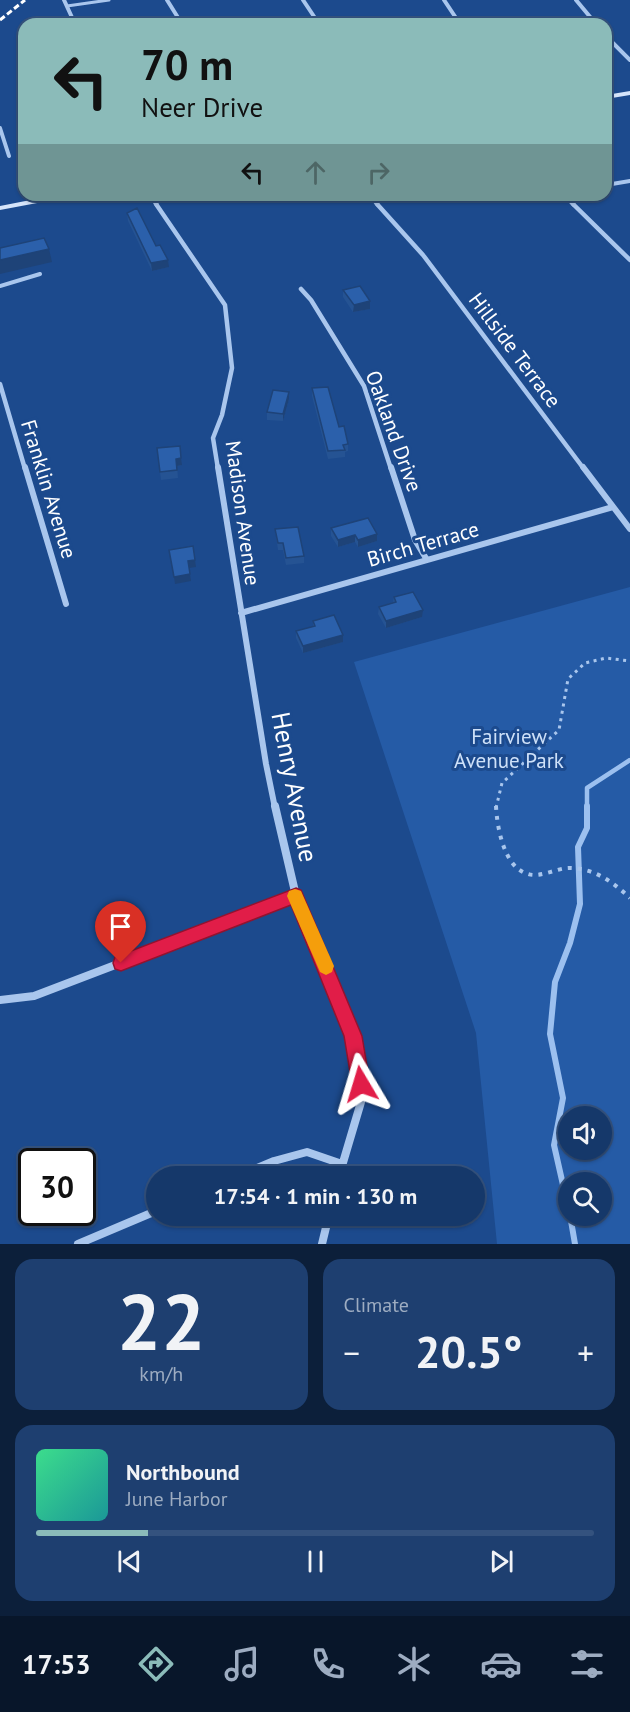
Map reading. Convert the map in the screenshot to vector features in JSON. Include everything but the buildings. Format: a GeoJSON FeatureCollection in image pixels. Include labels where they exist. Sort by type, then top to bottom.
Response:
{"type":"FeatureCollection","features":[{"type":"Feature","properties":{"kind":"main road"},"geometry":{"type":"LineString","coordinates":[[612,96],[630,93]]}},
{"type":"Feature","properties":{"kind":"main road"},"geometry":{"type":"LineString","coordinates":[[0,208],[37,201]]}},
{"type":"Feature","properties":{"kind":"street"},"geometry":{"type":"LineString","coordinates":[[64,0],[72,18]]}},
{"type":"Feature","properties":{"kind":"street"},"geometry":{"type":"LineString","coordinates":[[167,0],[178,18]]}},
{"type":"Feature","properties":{"kind":"street"},"geometry":{"type":"LineString","coordinates":[[303,0],[315,18]]}},
{"type":"Feature","properties":{"kind":"street"},"geometry":{"type":"LineString","coordinates":[[444,0],[456,18]]}},
{"type":"Feature","properties":{"kind":"street"},"geometry":{"type":"LineString","coordinates":[[576,0],[591,18]]}},
{"type":"Feature","properties":{"kind":"street"},"geometry":{"type":"LineString","coordinates":[[612,42],[630,60]]}},
{"type":"Feature","properties":{"kind":"street"},"geometry":{"type":"LineString","coordinates":[[0,128],[9,156]]}},
{"type":"Feature","properties":{"kind":"street"},"geometry":{"type":"LineString","coordinates":[[612,184],[630,181]]}},
{"type":"Feature","properties":{"kind":"street","name":"Madison Avenue"},"geometry":{"type":"LineString","coordinates":[[154,201],[225,305],[232,368],[222,415],[213,438],[247,644]]}},
{"type":"Feature","properties":{"kind":"street","name":"Hillside Terrace"},"geometry":{"type":"LineString","coordinates":[[374,201],[423,255],[630,529]]}},
{"type":"Feature","properties":{"kind":"street"},"geometry":{"type":"LineString","coordinates":[[570,201],[630,260]]}},
{"type":"Feature","properties":{"kind":"street","name":"Oakland Drive"},"geometry":{"type":"LineString","coordinates":[[301,289],[311,300],[364,386],[415,540],[427,560]]}},
{"type":"Feature","properties":{"kind":"street","name":"Franklin Avenue"},"geometry":{"type":"LineString","coordinates":[[0,384],[66,604]]}},
{"type":"Feature","properties":{"kind":"street","name":"Birch Terrace"},"geometry":{"type":"LineString","coordinates":[[241,613],[613,507]]}},
{"type":"Feature","properties":{"kind":"street","name":"Henry Avenue"},"geometry":{"type":"LineString","coordinates":[[247,644],[266,764],[296,896],[353,1036],[360,1068],[361,1102],[342,1164]]}},
{"type":"Feature","properties":{"kind":"street"},"geometry":{"type":"LineString","coordinates":[[0,1000],[34,996],[296,896]]}},
{"type":"Feature","properties":{"kind":"street"},"geometry":{"type":"LineString","coordinates":[[262,1166],[307,1152],[342,1164]]}},
{"type":"Feature","properties":{"kind":"street"},"geometry":{"type":"LineString","coordinates":[[78,1244],[146,1215]]}},
{"type":"Feature","properties":{"kind":"street"},"geometry":{"type":"LineString","coordinates":[[322,1244],[326,1226]]}},
{"type":"Feature","properties":{"kind":"lane"},"geometry":{"type":"LineString","coordinates":[[67,6],[109,0]]}},
{"type":"Feature","properties":{"kind":"lane"},"geometry":{"type":"LineString","coordinates":[[0,286],[12,280],[40,274]]}},
{"type":"Feature","properties":{"kind":"path"},"geometry":{"type":"LineString","coordinates":[[630,661],[606,658],[585,663],[568,679],[559,730],[502,783],[496,802],[497,822],[508,855],[515,867],[529,875],[569,868],[591,872],[612,880],[630,898]]}},
{"type":"Feature","properties":{"kind":"green space","name":"Fairview Avenue Park"},"geometry":{"type":"Polygon","coordinates":[[[630,587],[630,1244],[497,1244],[476,1033],[354,662],[630,587]]]}},
{"type":"Feature","properties":{"kind":"waterway"},"geometry":{"type":"LineString","coordinates":[[560,1172],[554,1145],[563,1098],[550,1034],[555,982],[570,943],[580,904],[578,847],[587,828],[587,788],[630,760]]}},
{"type":"Feature","properties":{"kind":"waterway"},"geometry":{"type":"LineString","coordinates":[[572,1226],[575,1244]]}},
{"type":"Feature","properties":{"kind":"railway"},"geometry":{"type":"LineString","coordinates":[[0,20],[25,0]]}},
{"type":"Feature","properties":{"kind":"slow traffic"},"geometry":{"type":"LineString","coordinates":[[295,896],[326,966]]}},
{"type":"Feature","properties":{"kind":"route"},"geometry":{"type":"LineString","coordinates":[[121,963],[296,896],[353,1036],[361,1084]]}}]}
